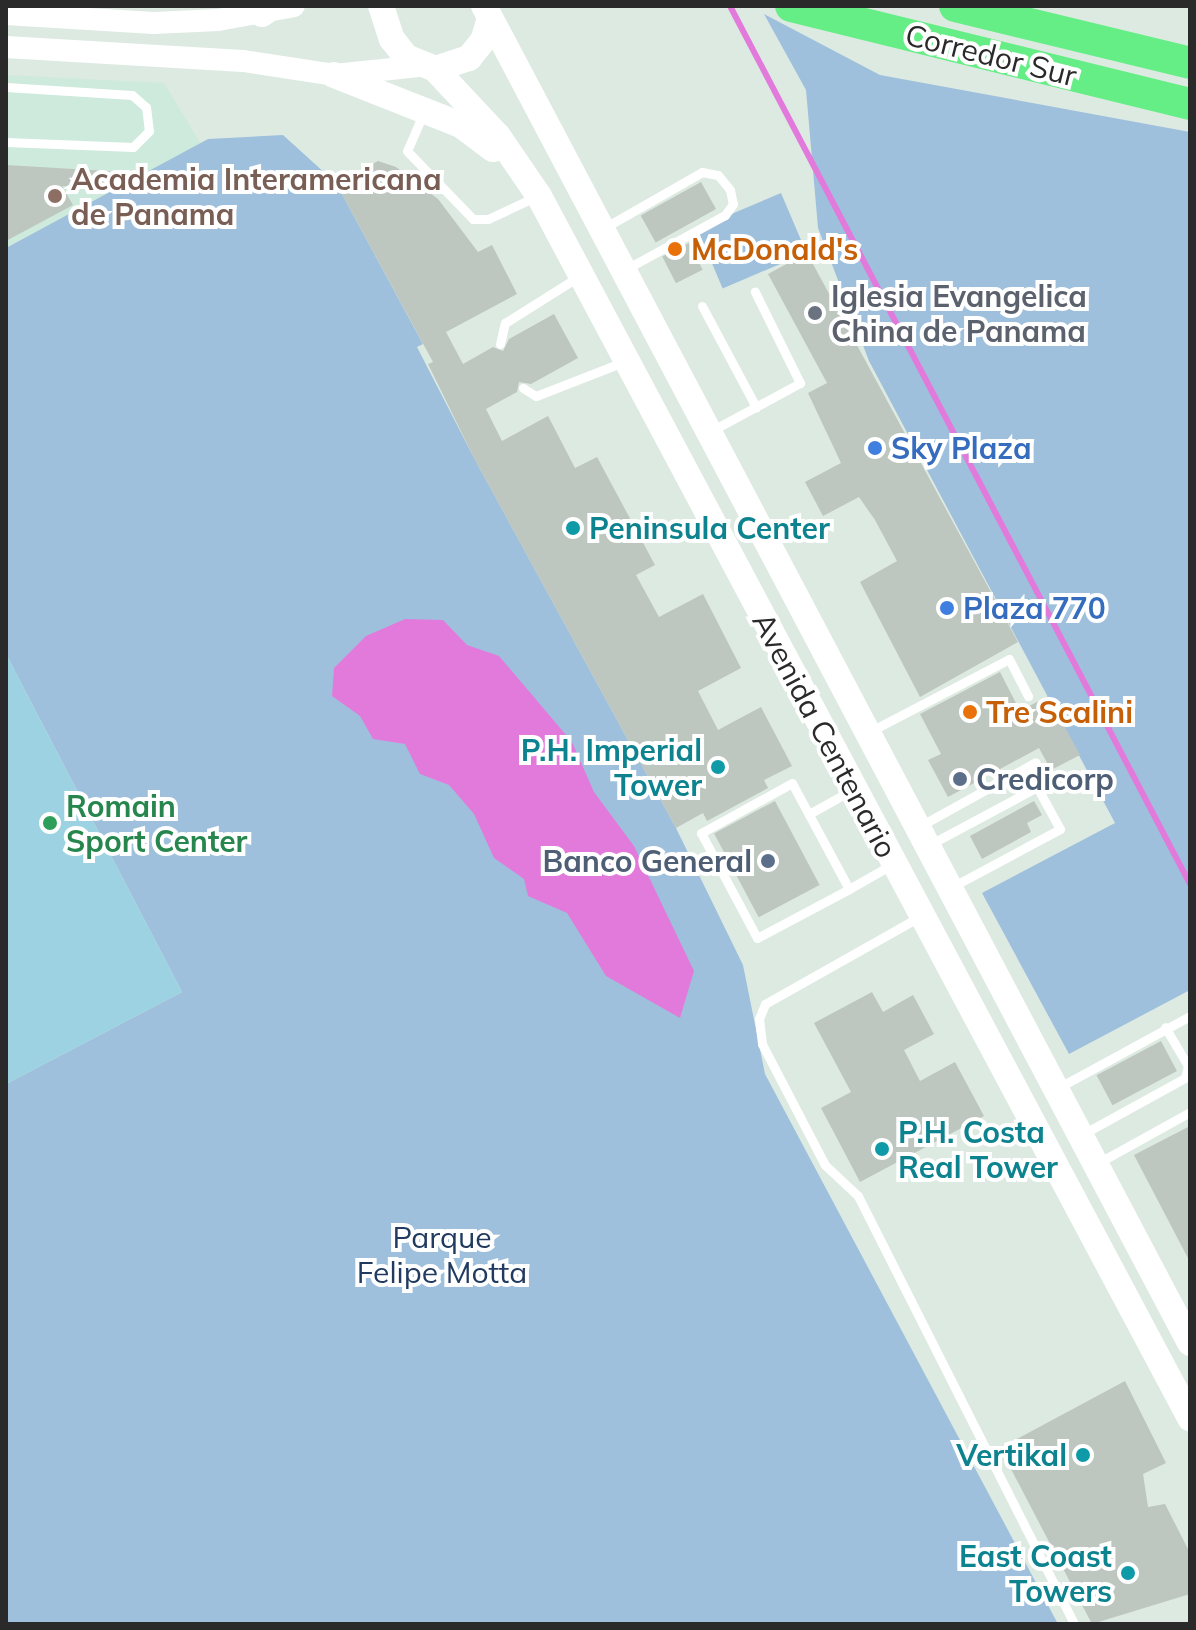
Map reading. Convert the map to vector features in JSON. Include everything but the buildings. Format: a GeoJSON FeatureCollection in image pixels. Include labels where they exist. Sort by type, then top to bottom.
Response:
{"type":"FeatureCollection","features":[{"type":"Feature","properties":{"kind":"highway","name":"Corredor Sur"},"geometry":{"type":"LineString","coordinates":[[791,6],[1190,104]]}},
{"type":"Feature","properties":{"kind":"highway","name":"Corredor Sur"},"geometry":{"type":"LineString","coordinates":[[955,6],[1190,63]]}},
{"type":"Feature","properties":{"kind":"main road","name":"Avenida Centenario"},"geometry":{"type":"LineString","coordinates":[[381,6],[392,39],[498,136],[534,188],[1190,1418]]}},
{"type":"Feature","properties":{"kind":"main road","name":"Avenida Centenario"},"geometry":{"type":"LineString","coordinates":[[486,14],[1190,1343]]}},
{"type":"Feature","properties":{"kind":"main road"},"geometry":{"type":"LineString","coordinates":[[427,68],[469,58],[483,41],[486,14]]}},
{"type":"Feature","properties":{"kind":"main road"},"geometry":{"type":"LineString","coordinates":[[334,75],[461,125],[534,188]]}},
{"type":"Feature","properties":{"kind":"main road"},"geometry":{"type":"LineString","coordinates":[[604,318],[639,300]]}},
{"type":"Feature","properties":{"kind":"main road"},"geometry":{"type":"LineString","coordinates":[[678,458],[710,437]]}},
{"type":"Feature","properties":{"kind":"main road"},"geometry":{"type":"LineString","coordinates":[[921,916],[952,894]]}},
{"type":"Feature","properties":{"kind":"street"},"geometry":{"type":"LineString","coordinates":[[6,14],[154,23],[294,6]]}},
{"type":"Feature","properties":{"kind":"street"},"geometry":{"type":"LineString","coordinates":[[153,54],[154,23]]}},
{"type":"Feature","properties":{"kind":"street"},"geometry":{"type":"LineString","coordinates":[[6,47],[153,54],[334,75],[427,68]]}},
{"type":"Feature","properties":{"kind":"lane"},"geometry":{"type":"LineString","coordinates":[[6,87],[132,95],[146,107],[149,131],[133,147],[6,142]]}},
{"type":"Feature","properties":{"kind":"lane"},"geometry":{"type":"LineString","coordinates":[[424,111],[407,151],[473,219],[488,219],[534,188]]}},
{"type":"Feature","properties":{"kind":"lane"},"geometry":{"type":"LineString","coordinates":[[602,229],[702,172],[718,175],[730,190],[733,204],[725,215],[623,270]]}},
{"type":"Feature","properties":{"kind":"lane"},"geometry":{"type":"LineString","coordinates":[[500,344],[505,323],[581,275]]}},
{"type":"Feature","properties":{"kind":"lane"},"geometry":{"type":"LineString","coordinates":[[710,437],[800,383],[755,292]]}},
{"type":"Feature","properties":{"kind":"lane"},"geometry":{"type":"LineString","coordinates":[[702,306],[756,407]]}},
{"type":"Feature","properties":{"kind":"lane"},"geometry":{"type":"LineString","coordinates":[[523,388],[536,396],[626,361]]}},
{"type":"Feature","properties":{"kind":"lane"},"geometry":{"type":"LineString","coordinates":[[866,733],[1009,659],[1028,696]]}},
{"type":"Feature","properties":{"kind":"lane"},"geometry":{"type":"LineString","coordinates":[[922,837],[1036,762]]}},
{"type":"Feature","properties":{"kind":"lane"},"geometry":{"type":"LineString","coordinates":[[849,889],[792,783],[701,833],[757,938],[849,889],[894,864]]}},
{"type":"Feature","properties":{"kind":"lane"},"geometry":{"type":"LineString","coordinates":[[922,837],[1037,787],[1060,829],[952,894]]}},
{"type":"Feature","properties":{"kind":"lane"},"geometry":{"type":"LineString","coordinates":[[809,814],[854,789]]}},
{"type":"Feature","properties":{"kind":"lane"},"geometry":{"type":"LineString","coordinates":[[921,916],[765,1004],[759,1019],[762,1044],[825,1165],[858,1196],[1074,1624]]}},
{"type":"Feature","properties":{"kind":"lane"},"geometry":{"type":"LineString","coordinates":[[1055,1089],[1190,1016]]}},
{"type":"Feature","properties":{"kind":"lane"},"geometry":{"type":"LineString","coordinates":[[1080,1136],[1185,1078],[1188,1066],[1165,1027]]}},
{"type":"Feature","properties":{"kind":"lane"},"geometry":{"type":"LineString","coordinates":[[1095,1164],[1190,1112]]}},
{"type":"Feature","properties":{"kind":"shaded area","name":"Academia Interamericana de Panama"},"geometry":{"type":"Polygon","coordinates":[[[6,75],[164,83],[201,144],[6,248],[6,75]]]}},
{"type":"Feature","properties":{"kind":"shaded area"},"geometry":{"type":"Polygon","coordinates":[[[405,619],[443,620],[467,645],[499,656],[572,742],[594,792],[634,846],[694,971],[680,1018],[606,976],[567,913],[528,896],[524,879],[494,858],[474,814],[449,785],[420,774],[405,744],[373,739],[360,716],[332,696],[334,668],[366,636],[405,619]]]}},
{"type":"Feature","properties":{"kind":"shaded area","name":"Romain Sport Center"},"geometry":{"type":"Polygon","coordinates":[[[6,654],[182,992],[6,1084],[6,654]]]}},
{"type":"Feature","properties":{"kind":"green space"},"geometry":{"type":"Polygon","coordinates":[[[764,14],[880,75],[1190,132],[1190,990],[1069,1054],[982,893],[1115,823],[869,361],[818,228],[806,90],[764,14]]]}},
{"type":"Feature","properties":{"kind":"green space","name":"Parque Felipe Motta"},"geometry":{"type":"Polygon","coordinates":[[[283,135],[336,183],[423,344],[417,347],[473,456],[676,828],[743,965],[765,1074],[1058,1624],[6,1624],[6,1084],[182,992],[6,654],[6,248],[208,139],[283,135]]]}},
{"type":"Feature","properties":{"kind":"green space"},"geometry":{"type":"Polygon","coordinates":[[[781,193],[806,253],[723,288],[697,229],[781,193]]]}},
{"type":"Feature","properties":{"kind":"waterway"},"geometry":{"type":"LineString","coordinates":[[730,6],[1190,884]]}},
{"type":"Feature","properties":{"kind":"place","name":"Academia Interamericana de Panama"},"geometry":{"type":"Point","coordinates":[55,196]}},
{"type":"Feature","properties":{"kind":"place","name":"McDonald's"},"geometry":{"type":"Point","coordinates":[675,249]}},
{"type":"Feature","properties":{"kind":"place","name":"Iglesia Evangelica China de Panama"},"geometry":{"type":"Point","coordinates":[815,313]}},
{"type":"Feature","properties":{"kind":"place","name":"Sky Plaza"},"geometry":{"type":"Point","coordinates":[875,448]}},
{"type":"Feature","properties":{"kind":"place","name":"Peninsula Center"},"geometry":{"type":"Point","coordinates":[573,528]}},
{"type":"Feature","properties":{"kind":"place","name":"Plaza 770"},"geometry":{"type":"Point","coordinates":[947,608]}},
{"type":"Feature","properties":{"kind":"place","name":"Tre Scalini"},"geometry":{"type":"Point","coordinates":[970,712]}},
{"type":"Feature","properties":{"kind":"place","name":"P.H. Imperial Tower"},"geometry":{"type":"Point","coordinates":[718,767]}},
{"type":"Feature","properties":{"kind":"place","name":"Credicorp"},"geometry":{"type":"Point","coordinates":[960,779]}},
{"type":"Feature","properties":{"kind":"place","name":"Romain Sport Center"},"geometry":{"type":"Point","coordinates":[50,823]}},
{"type":"Feature","properties":{"kind":"place","name":"Banco General"},"geometry":{"type":"Point","coordinates":[768,861]}},
{"type":"Feature","properties":{"kind":"place","name":"P.H. Costa Real Tower"},"geometry":{"type":"Point","coordinates":[882,1149]}},
{"type":"Feature","properties":{"kind":"place","name":"Vertikal"},"geometry":{"type":"Point","coordinates":[1083,1455]}},
{"type":"Feature","properties":{"kind":"place","name":"East Coast Towers"},"geometry":{"type":"Point","coordinates":[1128,1573]}}]}
